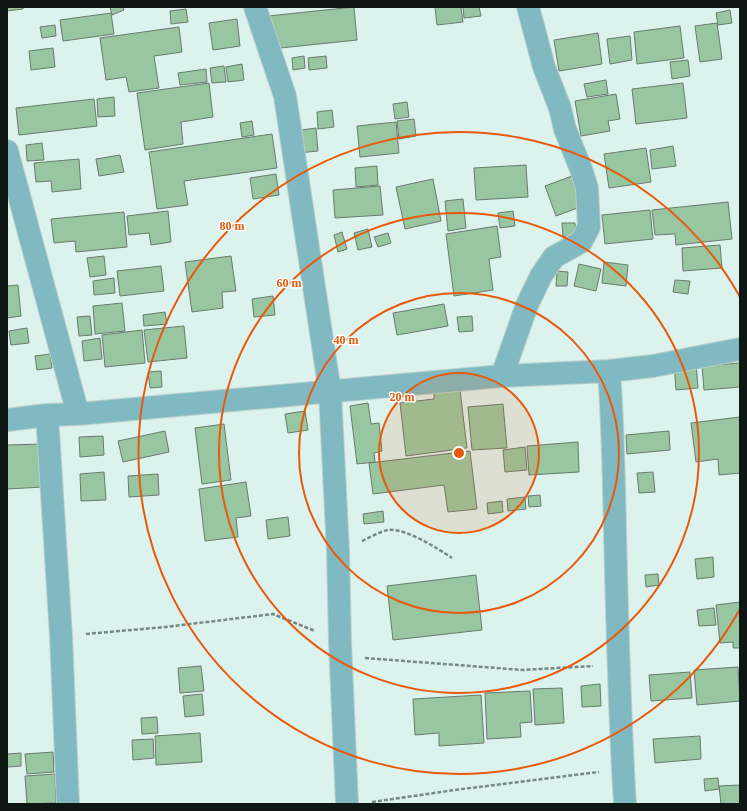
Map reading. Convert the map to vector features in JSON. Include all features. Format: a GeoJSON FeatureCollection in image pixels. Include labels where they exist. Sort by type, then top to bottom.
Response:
{"type":"FeatureCollection","features":[{"type":"Feature","properties":{"kind":"street"},"geometry":{"type":"LineString","coordinates":[[255,7],[285,96],[330,392],[338,551],[340,642],[356,804]]}},
{"type":"Feature","properties":{"kind":"street"},"geometry":{"type":"LineString","coordinates":[[502,376],[527,305],[541,276],[554,257],[581,242],[589,227],[587,188],[582,169],[565,129],[560,108],[544,67],[528,7]]}},
{"type":"Feature","properties":{"kind":"street"},"geometry":{"type":"LineString","coordinates":[[7,151],[78,414]]}},
{"type":"Feature","properties":{"kind":"street"},"geometry":{"type":"LineString","coordinates":[[7,420],[47,415],[78,414],[502,376],[609,371],[653,366],[740,349]]}},
{"type":"Feature","properties":{"kind":"street"},"geometry":{"type":"LineString","coordinates":[[609,371],[612,405],[625,804]]}},
{"type":"Feature","properties":{"kind":"street"},"geometry":{"type":"LineString","coordinates":[[47,415],[68,804]]}},
{"type":"Feature","properties":{"kind":"path"},"geometry":{"type":"LineString","coordinates":[[338,551],[388,530],[407,533],[430,544],[452,558]]}},
{"type":"Feature","properties":{"kind":"path"},"geometry":{"type":"LineString","coordinates":[[60,636],[273,614],[340,642],[363,658],[523,670],[620,665]]}},
{"type":"Feature","properties":{"kind":"path"},"geometry":{"type":"LineString","coordinates":[[356,804],[432,795],[462,789],[623,770]]}},
{"type":"Feature","properties":{"kind":"building"},"geometry":{"type":"Polygon","coordinates":[[[7,7],[23,7],[23,9],[7,11],[7,7]]]}},
{"type":"Feature","properties":{"kind":"building"},"geometry":{"type":"Polygon","coordinates":[[[110,7],[123,7],[124,10],[112,15],[110,7]]]}},
{"type":"Feature","properties":{"kind":"building"},"geometry":{"type":"Polygon","coordinates":[[[354,7],[357,40],[271,49],[268,16],[354,7]]]}},
{"type":"Feature","properties":{"kind":"building"},"geometry":{"type":"Polygon","coordinates":[[[435,7],[461,7],[463,22],[437,25],[435,7]]]}},
{"type":"Feature","properties":{"kind":"building"},"geometry":{"type":"Polygon","coordinates":[[[463,7],[479,7],[481,16],[464,18],[463,7]]]}},
{"type":"Feature","properties":{"kind":"building"},"geometry":{"type":"Polygon","coordinates":[[[186,9],[188,22],[171,24],[170,11],[186,9]]]}},
{"type":"Feature","properties":{"kind":"building"},"geometry":{"type":"Polygon","coordinates":[[[730,10],[732,23],[718,25],[716,13],[730,10]]]}},
{"type":"Feature","properties":{"kind":"building"},"geometry":{"type":"Polygon","coordinates":[[[111,13],[114,34],[63,41],[60,20],[111,13]]]}},
{"type":"Feature","properties":{"kind":"building"},"geometry":{"type":"Polygon","coordinates":[[[237,19],[240,46],[213,50],[209,23],[237,19]]]}},
{"type":"Feature","properties":{"kind":"building"},"geometry":{"type":"Polygon","coordinates":[[[717,23],[722,59],[700,62],[695,26],[717,23]]]}},
{"type":"Feature","properties":{"kind":"building"},"geometry":{"type":"Polygon","coordinates":[[[55,25],[56,36],[42,38],[40,27],[55,25]]]}},
{"type":"Feature","properties":{"kind":"building"},"geometry":{"type":"Polygon","coordinates":[[[680,26],[684,58],[637,64],[634,32],[680,26]]]}},
{"type":"Feature","properties":{"kind":"building"},"geometry":{"type":"Polygon","coordinates":[[[179,27],[182,52],[154,56],[159,88],[129,92],[126,77],[106,80],[100,38],[179,27]]]}},
{"type":"Feature","properties":{"kind":"building"},"geometry":{"type":"Polygon","coordinates":[[[598,33],[602,64],[559,71],[554,40],[598,33]]]}},
{"type":"Feature","properties":{"kind":"building"},"geometry":{"type":"Polygon","coordinates":[[[630,36],[632,60],[610,64],[607,39],[630,36]]]}},
{"type":"Feature","properties":{"kind":"building"},"geometry":{"type":"Polygon","coordinates":[[[53,48],[55,67],[31,70],[29,51],[53,48]]]}},
{"type":"Feature","properties":{"kind":"building"},"geometry":{"type":"Polygon","coordinates":[[[304,56],[305,68],[293,70],[292,58],[304,56]]]}},
{"type":"Feature","properties":{"kind":"building"},"geometry":{"type":"Polygon","coordinates":[[[326,56],[327,68],[309,70],[308,58],[326,56]]]}},
{"type":"Feature","properties":{"kind":"building"},"geometry":{"type":"Polygon","coordinates":[[[688,60],[690,76],[672,79],[670,62],[688,60]]]}},
{"type":"Feature","properties":{"kind":"building"},"geometry":{"type":"Polygon","coordinates":[[[242,64],[244,80],[228,82],[226,67],[242,64]]]}},
{"type":"Feature","properties":{"kind":"building"},"geometry":{"type":"Polygon","coordinates":[[[224,66],[226,82],[212,83],[210,68],[224,66]]]}},
{"type":"Feature","properties":{"kind":"building"},"geometry":{"type":"Polygon","coordinates":[[[206,69],[207,82],[180,85],[178,73],[206,69]]]}},
{"type":"Feature","properties":{"kind":"building"},"geometry":{"type":"Polygon","coordinates":[[[606,80],[608,94],[587,97],[584,84],[606,80]]]}},
{"type":"Feature","properties":{"kind":"building"},"geometry":{"type":"Polygon","coordinates":[[[209,83],[213,117],[181,122],[183,144],[145,150],[137,93],[209,83]]]}},
{"type":"Feature","properties":{"kind":"building"},"geometry":{"type":"Polygon","coordinates":[[[683,83],[687,118],[636,124],[632,89],[683,83]]]}},
{"type":"Feature","properties":{"kind":"building"},"geometry":{"type":"Polygon","coordinates":[[[616,94],[620,119],[608,121],[610,131],[581,136],[575,101],[616,94]]]}},
{"type":"Feature","properties":{"kind":"building"},"geometry":{"type":"Polygon","coordinates":[[[114,97],[115,116],[98,117],[97,99],[114,97]]]}},
{"type":"Feature","properties":{"kind":"building"},"geometry":{"type":"Polygon","coordinates":[[[94,99],[97,126],[19,135],[16,108],[94,99]]]}},
{"type":"Feature","properties":{"kind":"building"},"geometry":{"type":"Polygon","coordinates":[[[407,102],[409,117],[395,119],[393,104],[407,102]]]}},
{"type":"Feature","properties":{"kind":"building"},"geometry":{"type":"Polygon","coordinates":[[[332,110],[334,127],[318,129],[317,112],[332,110]]]}},
{"type":"Feature","properties":{"kind":"building"},"geometry":{"type":"Polygon","coordinates":[[[414,119],[416,136],[399,139],[397,121],[414,119]]]}},
{"type":"Feature","properties":{"kind":"building"},"geometry":{"type":"Polygon","coordinates":[[[252,121],[254,135],[242,137],[240,123],[252,121]]]}},
{"type":"Feature","properties":{"kind":"building"},"geometry":{"type":"Polygon","coordinates":[[[396,122],[399,153],[360,157],[357,126],[396,122]]]}},
{"type":"Feature","properties":{"kind":"building"},"geometry":{"type":"Polygon","coordinates":[[[316,128],[318,151],[298,153],[295,131],[316,128]]]}},
{"type":"Feature","properties":{"kind":"building"},"geometry":{"type":"Polygon","coordinates":[[[272,134],[277,168],[184,181],[188,205],[157,209],[149,152],[272,134]]]}},
{"type":"Feature","properties":{"kind":"building"},"geometry":{"type":"Polygon","coordinates":[[[42,143],[44,160],[27,161],[26,145],[42,143]]]}},
{"type":"Feature","properties":{"kind":"building"},"geometry":{"type":"Polygon","coordinates":[[[673,146],[676,166],[652,169],[650,150],[673,146]]]}},
{"type":"Feature","properties":{"kind":"building"},"geometry":{"type":"Polygon","coordinates":[[[646,148],[651,182],[609,188],[604,154],[646,148]]]}},
{"type":"Feature","properties":{"kind":"building"},"geometry":{"type":"Polygon","coordinates":[[[120,155],[124,172],[99,176],[96,159],[120,155]]]}},
{"type":"Feature","properties":{"kind":"building"},"geometry":{"type":"Polygon","coordinates":[[[79,159],[81,189],[52,192],[51,181],[36,182],[34,163],[79,159]]]}},
{"type":"Feature","properties":{"kind":"building"},"geometry":{"type":"Polygon","coordinates":[[[526,165],[528,197],[476,200],[474,168],[526,165]]]}},
{"type":"Feature","properties":{"kind":"building"},"geometry":{"type":"Polygon","coordinates":[[[377,166],[378,185],[356,187],[355,168],[377,166]]]}},
{"type":"Feature","properties":{"kind":"building"},"geometry":{"type":"Polygon","coordinates":[[[276,174],[279,195],[253,199],[250,178],[276,174]]]}},
{"type":"Feature","properties":{"kind":"building"},"geometry":{"type":"Polygon","coordinates":[[[572,176],[583,206],[556,216],[545,186],[572,176]]]}},
{"type":"Feature","properties":{"kind":"building"},"geometry":{"type":"Polygon","coordinates":[[[433,179],[441,221],[405,229],[396,187],[433,179]]]}},
{"type":"Feature","properties":{"kind":"building"},"geometry":{"type":"Polygon","coordinates":[[[380,186],[383,215],[335,218],[333,190],[380,186]]]}},
{"type":"Feature","properties":{"kind":"building"},"geometry":{"type":"Polygon","coordinates":[[[463,199],[466,228],[448,231],[445,201],[463,199]]]}},
{"type":"Feature","properties":{"kind":"building"},"geometry":{"type":"Polygon","coordinates":[[[728,202],[732,239],[676,245],[675,234],[655,235],[652,210],[728,202]]]}},
{"type":"Feature","properties":{"kind":"building"},"geometry":{"type":"Polygon","coordinates":[[[650,210],[653,239],[605,244],[602,215],[650,210]]]}},
{"type":"Feature","properties":{"kind":"building"},"geometry":{"type":"Polygon","coordinates":[[[168,211],[171,242],[151,245],[149,233],[129,235],[127,216],[168,211]]]}},
{"type":"Feature","properties":{"kind":"building"},"geometry":{"type":"Polygon","coordinates":[[[513,211],[515,226],[500,228],[498,213],[513,211]]]}},
{"type":"Feature","properties":{"kind":"building"},"geometry":{"type":"Polygon","coordinates":[[[124,212],[127,247],[76,252],[75,241],[54,243],[51,219],[124,212]]]}},
{"type":"Feature","properties":{"kind":"building"},"geometry":{"type":"Polygon","coordinates":[[[562,223],[575,223],[576,236],[563,237],[562,223]]]}},
{"type":"Feature","properties":{"kind":"building"},"geometry":{"type":"Polygon","coordinates":[[[497,226],[501,257],[489,259],[493,290],[454,296],[446,234],[497,226]]]}},
{"type":"Feature","properties":{"kind":"building"},"geometry":{"type":"Polygon","coordinates":[[[368,229],[372,247],[358,250],[354,233],[368,229]]]}},
{"type":"Feature","properties":{"kind":"building"},"geometry":{"type":"Polygon","coordinates":[[[342,232],[347,249],[338,252],[334,235],[342,232]]]}},
{"type":"Feature","properties":{"kind":"building"},"geometry":{"type":"Polygon","coordinates":[[[388,233],[391,243],[378,247],[374,237],[388,233]]]}},
{"type":"Feature","properties":{"kind":"building"},"geometry":{"type":"Polygon","coordinates":[[[720,245],[722,268],[683,271],[682,248],[720,245]]]}},
{"type":"Feature","properties":{"kind":"building"},"geometry":{"type":"Polygon","coordinates":[[[104,256],[106,275],[90,277],[87,258],[104,256]]]}},
{"type":"Feature","properties":{"kind":"building"},"geometry":{"type":"Polygon","coordinates":[[[231,256],[236,291],[222,292],[223,308],[192,312],[185,262],[231,256]]]}},
{"type":"Feature","properties":{"kind":"building"},"geometry":{"type":"Polygon","coordinates":[[[604,262],[628,265],[626,286],[602,283],[604,262]]]}},
{"type":"Feature","properties":{"kind":"building"},"geometry":{"type":"Polygon","coordinates":[[[579,264],[601,269],[596,291],[574,286],[579,264]]]}},
{"type":"Feature","properties":{"kind":"building"},"geometry":{"type":"Polygon","coordinates":[[[161,266],[164,291],[120,296],[117,271],[161,266]]]}},
{"type":"Feature","properties":{"kind":"building"},"geometry":{"type":"Polygon","coordinates":[[[557,271],[568,272],[567,286],[556,286],[557,271]]]}},
{"type":"Feature","properties":{"kind":"building"},"geometry":{"type":"Polygon","coordinates":[[[114,278],[115,293],[94,295],[93,281],[114,278]]]}},
{"type":"Feature","properties":{"kind":"building"},"geometry":{"type":"Polygon","coordinates":[[[675,280],[690,281],[688,294],[673,292],[675,280]]]}},
{"type":"Feature","properties":{"kind":"building"},"geometry":{"type":"Polygon","coordinates":[[[18,285],[21,316],[7,318],[7,286],[18,285]]]}},
{"type":"Feature","properties":{"kind":"building"},"geometry":{"type":"Polygon","coordinates":[[[273,296],[275,315],[254,317],[252,299],[273,296]]]}},
{"type":"Feature","properties":{"kind":"building"},"geometry":{"type":"Polygon","coordinates":[[[122,303],[125,331],[95,334],[93,306],[122,303]]]}},
{"type":"Feature","properties":{"kind":"building"},"geometry":{"type":"Polygon","coordinates":[[[444,304],[448,326],[397,335],[393,313],[444,304]]]}},
{"type":"Feature","properties":{"kind":"building"},"geometry":{"type":"Polygon","coordinates":[[[165,312],[167,324],[144,326],[143,315],[165,312]]]}},
{"type":"Feature","properties":{"kind":"building"},"geometry":{"type":"Polygon","coordinates":[[[90,316],[92,335],[79,336],[77,317],[90,316]]]}},
{"type":"Feature","properties":{"kind":"building"},"geometry":{"type":"Polygon","coordinates":[[[472,316],[473,331],[459,332],[457,317],[472,316]]]}},
{"type":"Feature","properties":{"kind":"building"},"geometry":{"type":"Polygon","coordinates":[[[184,326],[187,358],[148,362],[144,330],[184,326]]]}},
{"type":"Feature","properties":{"kind":"building"},"geometry":{"type":"Polygon","coordinates":[[[27,328],[29,343],[11,345],[9,331],[27,328]]]}},
{"type":"Feature","properties":{"kind":"building"},"geometry":{"type":"Polygon","coordinates":[[[142,330],[145,363],[105,367],[102,335],[142,330]]]}},
{"type":"Feature","properties":{"kind":"building"},"geometry":{"type":"Polygon","coordinates":[[[100,338],[102,359],[84,361],[82,341],[100,338]]]}},
{"type":"Feature","properties":{"kind":"building"},"geometry":{"type":"Polygon","coordinates":[[[50,354],[52,368],[37,370],[35,356],[50,354]]]}},
{"type":"Feature","properties":{"kind":"building"},"geometry":{"type":"Polygon","coordinates":[[[696,362],[698,388],[676,390],[674,364],[696,362]]]}},
{"type":"Feature","properties":{"kind":"building"},"geometry":{"type":"Polygon","coordinates":[[[740,363],[740,387],[704,390],[702,366],[740,363]]]}},
{"type":"Feature","properties":{"kind":"building"},"geometry":{"type":"Polygon","coordinates":[[[161,371],[162,387],[150,388],[148,372],[161,371]]]}},
{"type":"Feature","properties":{"kind":"building"},"geometry":{"type":"Polygon","coordinates":[[[460,390],[467,448],[406,456],[400,403],[434,399],[434,393],[460,390]]]}},
{"type":"Feature","properties":{"kind":"building"},"geometry":{"type":"Polygon","coordinates":[[[368,403],[371,424],[379,423],[382,451],[374,453],[375,462],[357,464],[350,406],[368,403]]]}},
{"type":"Feature","properties":{"kind":"building"},"geometry":{"type":"Polygon","coordinates":[[[503,404],[507,448],[472,450],[468,407],[503,404]]]}},
{"type":"Feature","properties":{"kind":"building"},"geometry":{"type":"Polygon","coordinates":[[[305,411],[308,430],[288,433],[285,414],[305,411]]]}},
{"type":"Feature","properties":{"kind":"building"},"geometry":{"type":"Polygon","coordinates":[[[740,417],[740,473],[719,475],[718,459],[696,462],[691,423],[740,417]]]}},
{"type":"Feature","properties":{"kind":"building"},"geometry":{"type":"Polygon","coordinates":[[[224,424],[231,480],[202,484],[195,428],[224,424]]]}},
{"type":"Feature","properties":{"kind":"building"},"geometry":{"type":"Polygon","coordinates":[[[165,431],[169,452],[123,462],[118,441],[165,431]]]}},
{"type":"Feature","properties":{"kind":"building"},"geometry":{"type":"Polygon","coordinates":[[[669,431],[670,450],[627,454],[626,435],[669,431]]]}},
{"type":"Feature","properties":{"kind":"building"},"geometry":{"type":"Polygon","coordinates":[[[103,436],[104,455],[80,457],[79,437],[103,436]]]}},
{"type":"Feature","properties":{"kind":"building"},"geometry":{"type":"Polygon","coordinates":[[[578,442],[579,472],[529,475],[527,446],[578,442]]]}},
{"type":"Feature","properties":{"kind":"building"},"geometry":{"type":"Polygon","coordinates":[[[42,444],[44,487],[7,489],[7,445],[42,444]]]}},
{"type":"Feature","properties":{"kind":"building"},"geometry":{"type":"Polygon","coordinates":[[[525,447],[527,470],[505,472],[503,450],[525,447]]]}},
{"type":"Feature","properties":{"kind":"building"},"geometry":{"type":"Polygon","coordinates":[[[470,451],[477,509],[448,512],[444,485],[373,494],[369,463],[470,451]]]}},
{"type":"Feature","properties":{"kind":"building"},"geometry":{"type":"Polygon","coordinates":[[[104,472],[106,500],[81,501],[80,474],[104,472]]]}},
{"type":"Feature","properties":{"kind":"building"},"geometry":{"type":"Polygon","coordinates":[[[653,472],[655,492],[639,493],[637,473],[653,472]]]}},
{"type":"Feature","properties":{"kind":"building"},"geometry":{"type":"Polygon","coordinates":[[[158,474],[159,495],[129,497],[128,476],[158,474]]]}},
{"type":"Feature","properties":{"kind":"building"},"geometry":{"type":"Polygon","coordinates":[[[246,482],[251,516],[236,518],[238,537],[205,541],[199,489],[246,482]]]}},
{"type":"Feature","properties":{"kind":"building"},"geometry":{"type":"Polygon","coordinates":[[[540,495],[541,506],[529,507],[528,496],[540,495]]]}},
{"type":"Feature","properties":{"kind":"building"},"geometry":{"type":"Polygon","coordinates":[[[525,497],[526,509],[508,511],[507,499],[525,497]]]}},
{"type":"Feature","properties":{"kind":"building"},"geometry":{"type":"Polygon","coordinates":[[[502,501],[503,512],[488,514],[487,503],[502,501]]]}},
{"type":"Feature","properties":{"kind":"building"},"geometry":{"type":"Polygon","coordinates":[[[383,511],[384,522],[364,524],[363,514],[383,511]]]}},
{"type":"Feature","properties":{"kind":"building"},"geometry":{"type":"Polygon","coordinates":[[[288,517],[290,536],[268,539],[266,520],[288,517]]]}},
{"type":"Feature","properties":{"kind":"building"},"geometry":{"type":"Polygon","coordinates":[[[713,557],[714,577],[697,579],[695,559],[713,557]]]}},
{"type":"Feature","properties":{"kind":"building"},"geometry":{"type":"Polygon","coordinates":[[[658,574],[659,585],[646,587],[645,575],[658,574]]]}},
{"type":"Feature","properties":{"kind":"building"},"geometry":{"type":"Polygon","coordinates":[[[476,575],[482,630],[393,640],[387,586],[476,575]]]}},
{"type":"Feature","properties":{"kind":"building"},"geometry":{"type":"Polygon","coordinates":[[[740,602],[740,648],[733,648],[733,642],[720,643],[716,605],[740,602]]]}},
{"type":"Feature","properties":{"kind":"building"},"geometry":{"type":"Polygon","coordinates":[[[714,608],[716,625],[699,626],[697,610],[714,608]]]}},
{"type":"Feature","properties":{"kind":"building"},"geometry":{"type":"Polygon","coordinates":[[[201,666],[204,691],[180,693],[178,668],[201,666]]]}},
{"type":"Feature","properties":{"kind":"building"},"geometry":{"type":"Polygon","coordinates":[[[738,667],[740,701],[697,705],[694,670],[738,667]]]}},
{"type":"Feature","properties":{"kind":"building"},"geometry":{"type":"Polygon","coordinates":[[[690,672],[692,698],[651,701],[649,675],[690,672]]]}},
{"type":"Feature","properties":{"kind":"building"},"geometry":{"type":"Polygon","coordinates":[[[600,684],[601,706],[582,707],[581,686],[600,684]]]}},
{"type":"Feature","properties":{"kind":"building"},"geometry":{"type":"Polygon","coordinates":[[[562,688],[564,723],[535,725],[533,689],[562,688]]]}},
{"type":"Feature","properties":{"kind":"building"},"geometry":{"type":"Polygon","coordinates":[[[530,691],[532,722],[520,723],[521,737],[487,739],[485,693],[530,691]]]}},
{"type":"Feature","properties":{"kind":"building"},"geometry":{"type":"Polygon","coordinates":[[[202,694],[204,715],[185,717],[183,696],[202,694]]]}},
{"type":"Feature","properties":{"kind":"building"},"geometry":{"type":"Polygon","coordinates":[[[481,695],[484,743],[439,746],[439,733],[415,735],[413,699],[481,695]]]}},
{"type":"Feature","properties":{"kind":"building"},"geometry":{"type":"Polygon","coordinates":[[[157,717],[158,733],[142,734],[141,718],[157,717]]]}},
{"type":"Feature","properties":{"kind":"building"},"geometry":{"type":"Polygon","coordinates":[[[200,733],[202,762],[156,765],[155,736],[200,733]]]}},
{"type":"Feature","properties":{"kind":"building"},"geometry":{"type":"Polygon","coordinates":[[[700,736],[701,759],[655,763],[653,739],[700,736]]]}},
{"type":"Feature","properties":{"kind":"building"},"geometry":{"type":"Polygon","coordinates":[[[153,739],[154,758],[133,760],[132,740],[153,739]]]}},
{"type":"Feature","properties":{"kind":"building"},"geometry":{"type":"Polygon","coordinates":[[[53,752],[54,772],[27,774],[25,754],[53,752]]]}},
{"type":"Feature","properties":{"kind":"building"},"geometry":{"type":"Polygon","coordinates":[[[21,753],[21,766],[7,767],[7,754],[21,753]]]}},
{"type":"Feature","properties":{"kind":"building"},"geometry":{"type":"Polygon","coordinates":[[[55,774],[56,803],[27,804],[25,776],[55,774]]]}},
{"type":"Feature","properties":{"kind":"building"},"geometry":{"type":"Polygon","coordinates":[[[718,778],[719,789],[705,791],[704,779],[718,778]]]}},
{"type":"Feature","properties":{"kind":"building"},"geometry":{"type":"Polygon","coordinates":[[[740,785],[740,804],[721,804],[719,786],[740,785]]]}}]}
